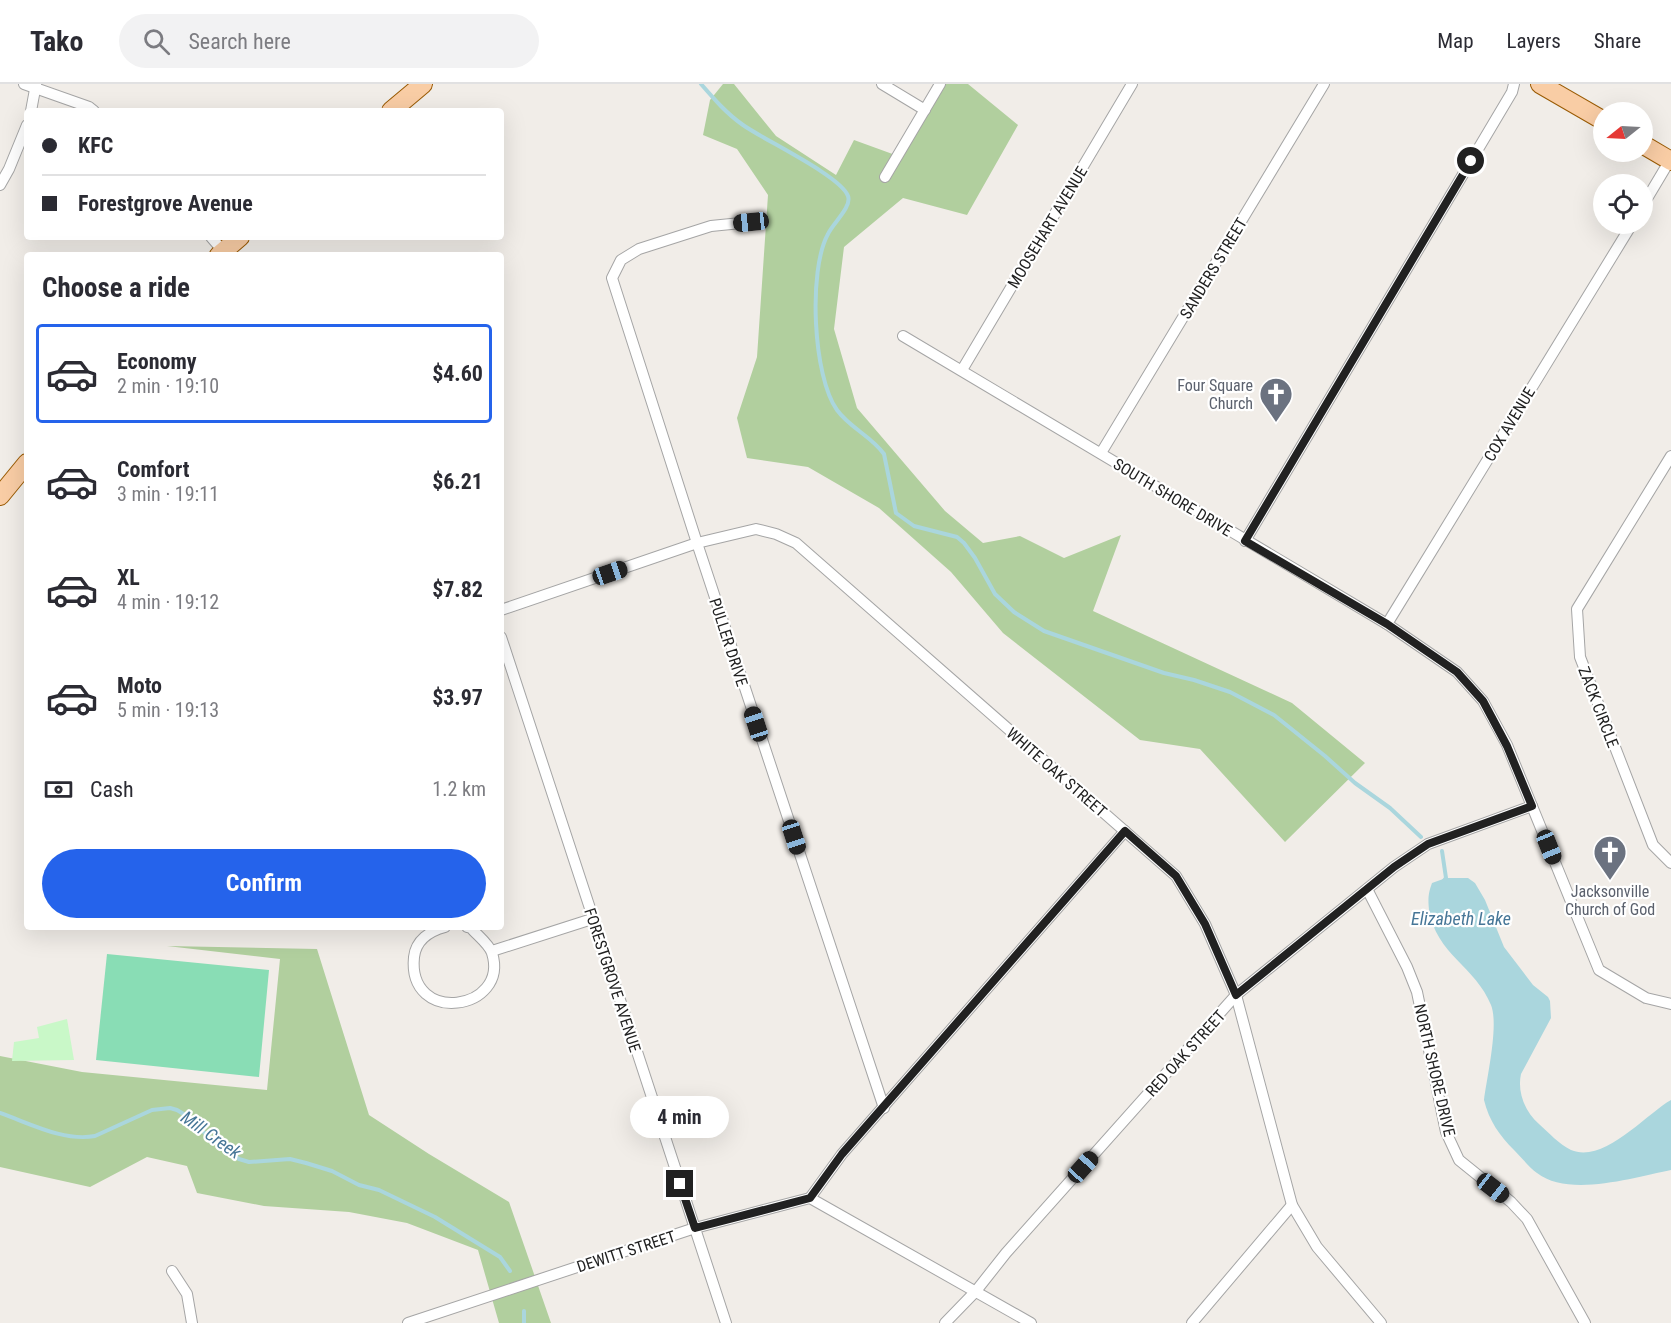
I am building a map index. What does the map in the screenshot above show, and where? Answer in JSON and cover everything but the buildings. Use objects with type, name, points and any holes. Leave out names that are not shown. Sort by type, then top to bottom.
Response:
[{"type":"main road","points":[[395,108],[423,84]]},
{"type":"main road","points":[[1540,84],[1593,115]]},
{"type":"main road","points":[[1653,150],[1670,160]]},
{"type":"main road","points":[[218,248],[234,240]]},
{"type":"main road","points":[[0,496],[24,467]]},
{"type":"street","points":[[24,84],[36,85],[90,108]]},
{"type":"street","points":[[882,84],[925,110]]},
{"type":"street","points":[[885,177],[940,84]]},
{"type":"street","name":"MOOSEHART AVENUE","points":[[962,370],[1132,84]]},
{"type":"street","name":"SANDERS STREET","points":[[1101,453],[1324,84]]},
{"type":"street","points":[[1245,541],[1512,92],[1514,84]]},
{"type":"street","points":[[32,108],[36,85]]},
{"type":"street","points":[[0,185],[24,132]]},
{"type":"street","points":[[1653,189],[1670,160]]},
{"type":"street","name":"PULLER DRIVE","points":[[751,222],[711,226],[639,249],[621,260],[612,278],[884,1108]]},
{"type":"street","name":"COX AVENUE","points":[[1387,624],[1626,234]]},
{"type":"street","name":"SOUTH SHORE DRIVE","points":[[903,336],[1387,624],[1457,672],[1483,701],[1507,746],[1599,970],[1646,998],[1671,1004]]},
{"type":"street","name":"ZACK CIRCLE","points":[[1671,456],[1577,609],[1580,657],[1653,845],[1671,863]]},
{"type":"street","name":"WHITE OAK STREET","points":[[504,609],[697,543],[756,529],[776,534],[796,543],[1176,876],[1205,924],[1236,995],[1292,1205],[1317,1247],[1381,1323]]},
{"type":"street","name":"FORESTGROVE AVENUE","points":[[504,646],[726,1323]]},
{"type":"street","name":"RED OAK STREET","points":[[945,1323],[976,1291],[1006,1253],[1236,995],[1394,867],[1428,844],[1532,806]]},
{"type":"street","points":[[1031,1323],[810,1198],[842,1154],[1125,831]]},
{"type":"street","name":"NORTH SHORE DRIVE","points":[[1367,889],[1407,967],[1417,992],[1446,1132],[1459,1160],[1511,1202],[1527,1219],[1585,1323]]},
{"type":"street","points":[[492,951],[592,919]]},
{"type":"street","points":[[434,930],[418,944],[414,956],[414,974],[421,989],[436,1001],[452,1005],[475,999],[489,983],[494,969],[492,951],[473,930]]},
{"type":"street","name":"DEWITT STREET","points":[[408,1323],[420,1321],[695,1228],[810,1198]]},
{"type":"street","points":[[1192,1323],[1292,1205]]},
{"type":"street","points":[[172,1270],[187,1294],[192,1323]]},
{"type":"green space","points":[[723,84],[734,84],[776,136],[836,175],[854,140],[898,156],[940,84],[968,84],[1018,125],[967,215],[903,198],[844,247],[834,329],[857,408],[945,511],[983,543],[1020,536],[1064,558],[1121,535],[1093,611],[1292,703],[1365,763],[1285,842],[1200,749],[1140,740],[1003,633],[951,572],[879,508],[808,467],[747,458],[737,418],[757,357],[768,195],[737,149],[703,135],[710,100]]},
{"type":"green space","points":[[167,946],[317,949],[369,1115],[509,1202],[551,1323],[499,1323],[478,1250],[407,1223],[349,1212],[264,1206],[197,1193],[187,1166],[147,1157],[90,1187],[0,1167],[0,1056],[82,1072],[267,1090],[280,959]]},
{"type":"green space","points":[[107,954],[269,970],[259,1077],[96,1060]]},
{"type":"green space","points":[[67,1019],[74,1060],[12,1061],[14,1042],[39,1038],[37,1027]]},
{"type":"water","name":"Elizabeth Lake","points":[[1446,878],[1468,878],[1475,883],[1485,900],[1504,947],[1533,985],[1550,1001],[1551,1018],[1521,1074],[1521,1095],[1530,1114],[1562,1145],[1571,1150],[1584,1152],[1611,1144],[1671,1100],[1671,1170],[1602,1184],[1566,1184],[1550,1180],[1537,1173],[1500,1134],[1489,1115],[1484,1100],[1494,1025],[1491,1005],[1476,980],[1440,938],[1429,910],[1432,883]]},
{"type":"waterway","points":[[701,84],[737,121],[832,179],[848,196],[845,210],[830,230],[822,251],[816,297],[818,349],[829,394],[837,410],[884,454],[896,513],[914,526],[957,537],[975,558],[995,594],[1014,612],[1044,631],[1164,673],[1230,692],[1274,715],[1355,783],[1390,808],[1421,837]]},
{"type":"waterway","points":[[1442,851],[1446,878],[1443,882]]},
{"type":"waterway","name":"Mill Creek","points":[[0,1113],[59,1134],[83,1137],[95,1136],[152,1110],[170,1108],[177,1110],[192,1119],[209,1138],[239,1159],[249,1162],[290,1159],[332,1171],[359,1185],[379,1190],[435,1217],[500,1257],[510,1271]]},
{"type":"waterway","name":"Mill Creek","points":[[524,1311],[524,1323]]},
{"type":"place","name":"Four Square Church","points":[[1276,423]]},
{"type":"place","name":"Jacksonville Church of God","points":[[1610,881]]},
{"type":"route","points":[[680,1184],[695,1228],[810,1198],[842,1154],[1125,831],[1176,876],[1205,924],[1236,995],[1394,867],[1428,844],[1532,806],[1507,746],[1483,701],[1457,672],[1387,624],[1245,541],[1471,161]]}]
